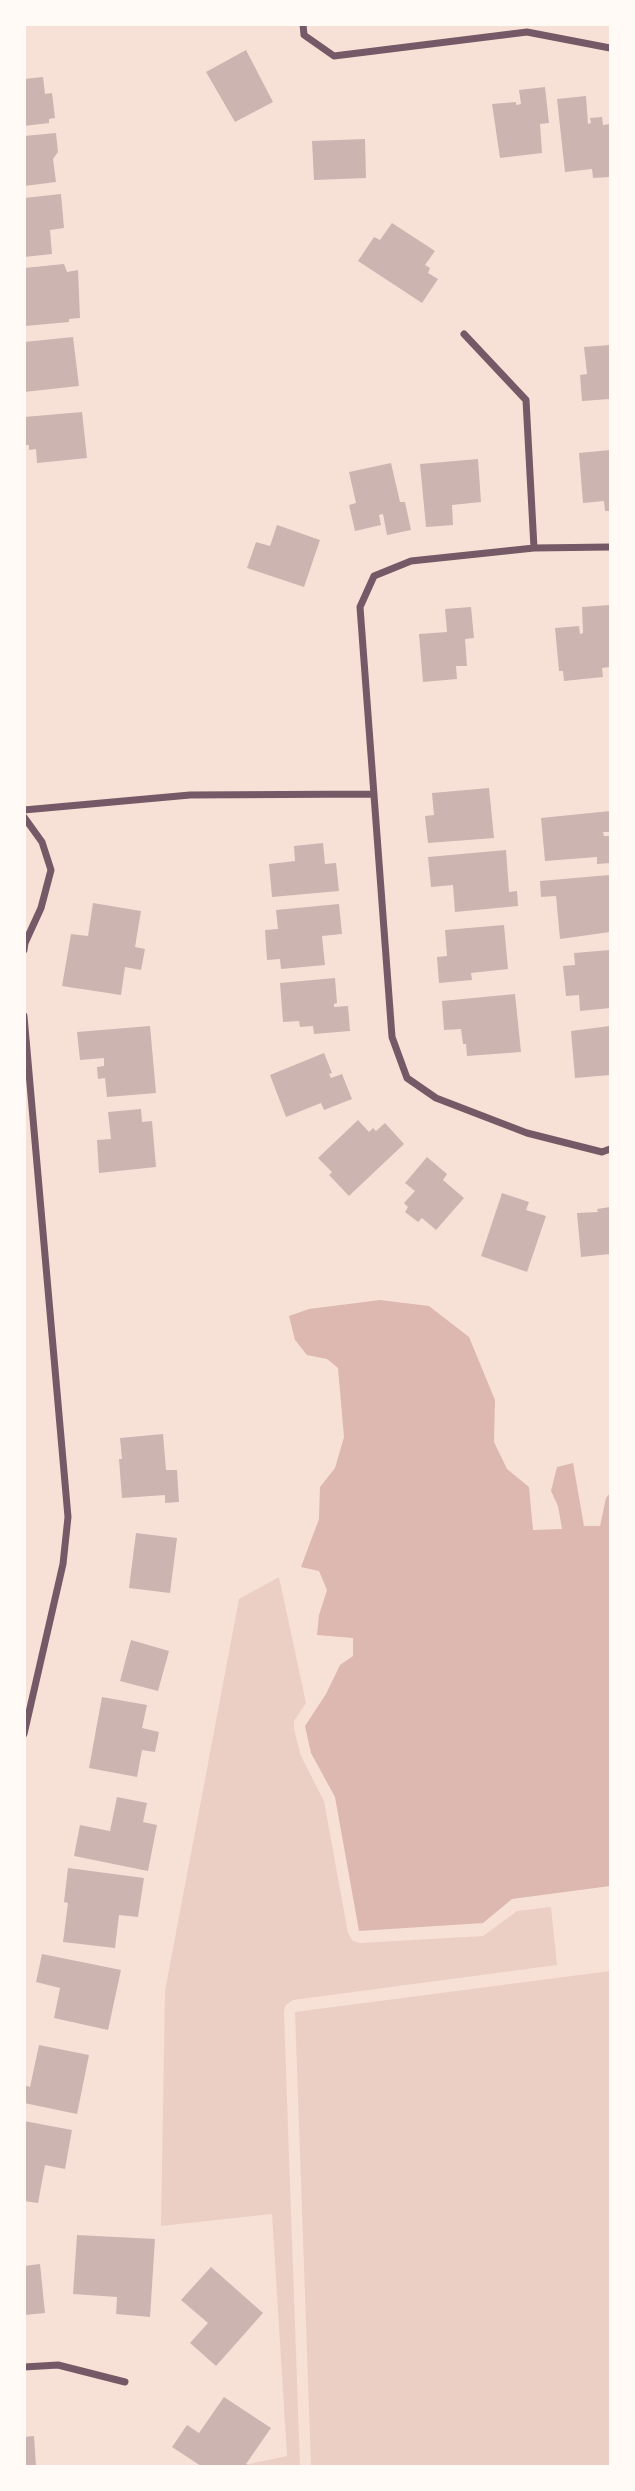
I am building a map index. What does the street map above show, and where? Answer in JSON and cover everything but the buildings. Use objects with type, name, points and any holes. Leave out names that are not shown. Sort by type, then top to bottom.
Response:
[{"type":"street","points":[[303,24],[304,35],[334,56],[527,32],[611,48]]},
{"type":"street","points":[[464,334],[526,400],[534,548]]},
{"type":"street","points":[[611,547],[534,548],[411,561],[374,576],[360,607],[392,1037],[407,1078],[436,1098],[527,1133],[602,1152],[611,1149]]},
{"type":"street","points":[[24,810],[190,795],[374,794]]},
{"type":"street","points":[[24,817],[43,842],[51,870],[41,908],[24,950]]},
{"type":"street","points":[[24,1016],[68,1517],[63,1564],[24,1734]]},
{"type":"street","points":[[24,2367],[58,2365],[125,2382]]},
{"type":"shaded area","points":[[380,1300],[429,1306],[469,1337],[495,1400],[494,1442],[507,1469],[529,1487],[533,1530],[562,1529],[558,1506],[551,1491],[557,1467],[573,1463],[584,1526],[600,1526],[606,1498],[610,1493],[610,1886],[512,1899],[483,1923],[359,1931],[335,1797],[311,1753],[305,1726],[326,1694],[340,1665],[353,1656],[353,1638],[317,1635],[319,1615],[327,1590],[319,1571],[301,1567],[319,1519],[320,1487],[335,1468],[344,1437],[338,1368],[327,1359],[307,1355],[295,1340],[289,1316],[309,1309]]},
{"type":"shaded area","points":[[279,1577],[306,1703],[294,1721],[294,1729],[301,1756],[324,1801],[348,1933],[353,1941],[360,1943],[483,1936],[517,1911],[551,1907],[557,1965],[293,2000],[285,2006],[300,2466],[240,2466],[287,2456],[272,2214],[161,2226],[165,1991],[239,1599]]},
{"type":"shaded area","points":[[610,1971],[610,2466],[311,2466],[295,2012]]}]
